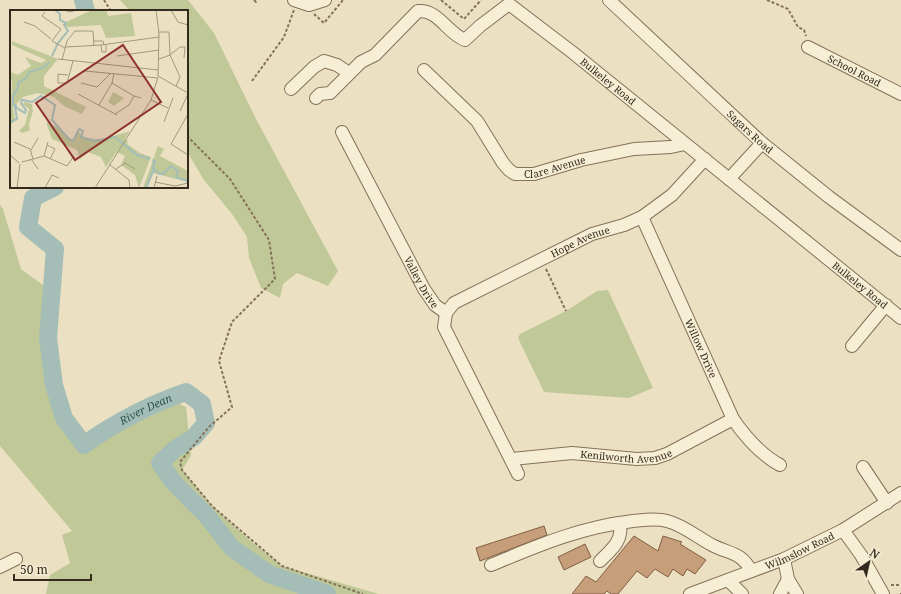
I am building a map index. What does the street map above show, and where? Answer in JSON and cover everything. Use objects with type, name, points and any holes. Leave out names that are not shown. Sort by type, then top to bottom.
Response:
[{"type":"street","points":[[300,3],[325,0]]},
{"type":"street","name":"Sagars Road","points":[[609,0],[762,143],[829,197],[901,250]]},
{"type":"street","name":"Bulkeley Road","points":[[316,98],[320,94],[330,93],[361,62],[375,55],[418,11],[425,10],[432,14],[459,38],[465,40],[480,26],[509,4],[572,52],[901,318]]},
{"type":"street","name":"School Road","points":[[808,47],[901,94]]},
{"type":"street","points":[[291,89],[314,67],[324,61],[337,65],[349,73]]},
{"type":"street","name":"Clare Avenue","points":[[424,70],[477,121],[503,163],[515,174],[534,174],[581,160],[634,149],[671,147],[685,144]]},
{"type":"street","name":"Valley Drive","points":[[342,132],[429,298],[446,313],[444,327],[512,459],[518,474]]},
{"type":"street","points":[[729,179],[762,143]]},
{"type":"street","name":"Hope Avenue","points":[[446,313],[454,303],[592,234],[624,225],[642,217],[672,195],[705,159]]},
{"type":"street","name":"Willow Drive","points":[[642,217],[733,419],[755,446],[769,459],[780,465]]},
{"type":"street","points":[[852,346],[886,305]]},
{"type":"street","name":"Kenilworth Avenue","points":[[512,459],[572,453],[636,459],[655,458],[667,454],[733,419]]},
{"type":"street","points":[[864,467],[887,503]]},
{"type":"street","name":"Wilmslow Road","points":[[690,594],[784,559],[843,530],[901,493]]},
{"type":"street","points":[[491,565],[557,538],[620,523],[652,519],[679,525],[714,546],[741,557],[752,571]]},
{"type":"street","points":[[600,561],[618,542],[621,531],[620,523]]},
{"type":"street","points":[[843,530],[861,556],[883,594]]},
{"type":"street","points":[[0,567],[16,559]]},
{"type":"street","points":[[784,559],[788,578],[797,594]]},
{"type":"street","points":[[780,594],[788,578]]},
{"type":"street","points":[[728,580],[742,594]]},
{"type":"path","points":[[104,0],[110,10]]},
{"type":"path","points":[[254,0],[256,2],[257,0]]},
{"type":"path","points":[[252,81],[284,37],[292,15],[300,3],[324,23],[343,0]]},
{"type":"path","points":[[441,0],[464,20],[480,0]]},
{"type":"path","points":[[767,0],[788,9],[791,12],[798,27],[804,30],[808,47]]},
{"type":"path","points":[[188,137],[230,179],[268,240],[275,280],[232,322],[219,361],[232,408],[209,427],[180,462],[182,470],[212,506],[282,566],[363,594]]},
{"type":"path","points":[[541,259],[566,311]]},
{"type":"green space","points":[[120,0],[188,0],[214,33],[256,119],[338,271],[328,286],[297,273],[283,284],[280,298],[261,288],[249,258],[247,237],[232,214],[204,180],[189,155],[188,10],[129,10]]},
{"type":"green space","points":[[0,205],[3,209],[21,269],[43,285],[41,344],[55,420],[86,452],[168,398],[186,407],[191,456],[182,470],[212,506],[252,542],[282,566],[379,594],[46,594],[50,575],[70,563],[62,535],[72,531],[0,446]]},
{"type":"green space","points":[[608,290],[653,388],[629,398],[544,392],[518,338],[520,334],[566,311],[597,291]]},
{"type":"building","points":[[544,526],[547,535],[480,561],[476,548]]},
{"type":"building","points":[[634,536],[658,551],[663,536],[682,542],[680,544],[706,560],[695,574],[687,569],[683,576],[673,569],[668,577],[655,569],[647,578],[637,571],[618,594],[611,594],[607,591],[604,594],[572,594],[586,576],[596,582]]},
{"type":"building","points":[[585,544],[591,557],[564,570],[558,557]]},
{"type":"waterway","name":"River Dean","points":[[83,0],[86,10]]},
{"type":"waterway","name":"River Dean","points":[[53,188],[33,198],[28,227],[55,249],[48,338],[54,385],[64,418],[84,445],[107,429],[133,415],[186,392],[202,404],[206,423],[194,437],[175,449],[160,463],[174,483],[207,516],[232,548],[269,574],[327,594]]}]
